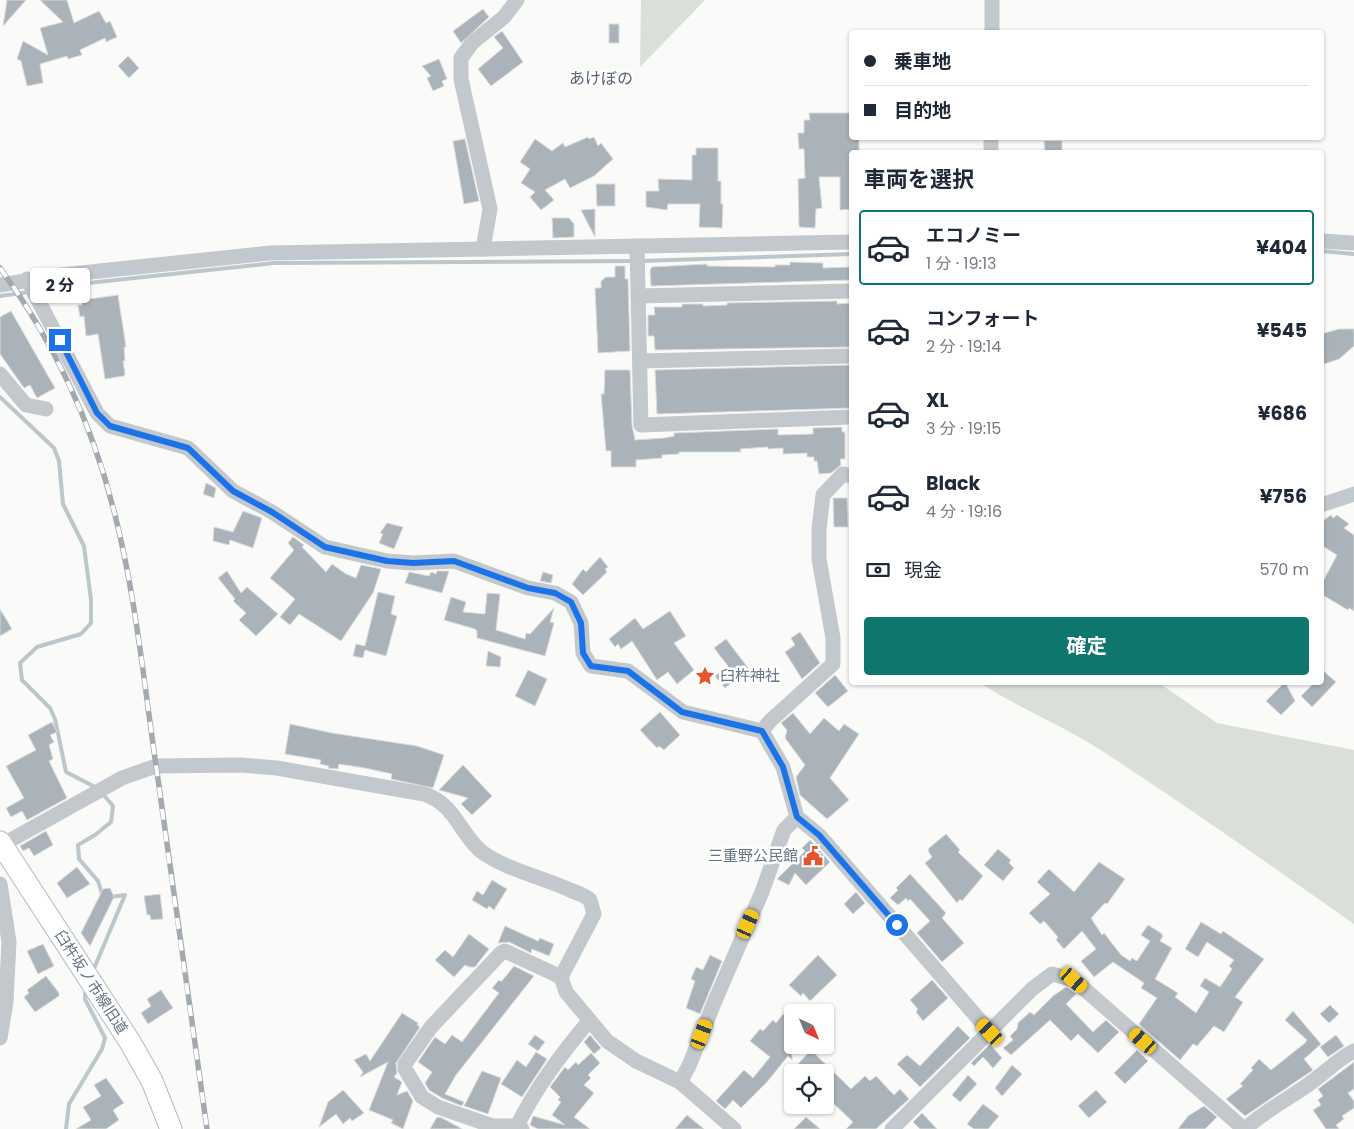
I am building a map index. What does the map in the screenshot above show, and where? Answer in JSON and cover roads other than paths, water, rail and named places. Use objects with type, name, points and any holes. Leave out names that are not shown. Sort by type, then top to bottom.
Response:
[{"type":"street","points":[[483,249],[490,210],[461,79],[461,58],[472,44],[504,17],[517,0]]},
{"type":"street","points":[[992,0],[992,30]]},
{"type":"street","points":[[1324,241],[1354,243]]},
{"type":"street","points":[[0,285],[31,287],[270,253],[483,249],[638,254],[849,242]]},
{"type":"street","points":[[638,254],[641,425],[849,418]]},
{"type":"street","points":[[31,287],[97,413],[110,426],[188,448],[233,491],[272,512],[325,547],[387,561],[413,563],[454,561],[528,588],[555,593],[571,602],[581,623],[583,653],[591,666],[628,671],[682,712],[762,731],[783,767],[797,817],[819,835],[990,1032]]},
{"type":"street","points":[[638,296],[849,291]]},
{"type":"street","points":[[640,361],[849,356]]},
{"type":"street","points":[[0,374],[26,405],[46,409]]},
{"type":"street","points":[[762,731],[770,721],[833,664],[833,638],[819,559],[820,528],[823,495],[843,474],[849,476]]},
{"type":"street","points":[[1324,504],[1354,494]]},
{"type":"street","points":[[0,844],[122,778],[156,766],[277,768],[433,797],[452,813],[482,852],[498,861],[564,886],[590,900],[594,914],[561,977],[566,992],[615,1047],[636,1061],[680,1082],[734,1129]]},
{"type":"street","points":[[680,1082],[690,1066],[714,1003],[765,884],[784,830],[797,817]]},
{"type":"street","name":"臼杵坂ノ市線旧道","points":[[0,844],[143,1063],[171,1129]]},
{"type":"street","points":[[0,884],[9,942],[6,1002],[0,1038]]},
{"type":"street","points":[[561,977],[505,951],[501,952],[431,1027],[404,1064],[405,1069],[428,1103],[460,1116],[493,1126],[520,1127],[532,1095],[565,1049],[589,1020]]},
{"type":"street","points":[[892,1129],[1032,989],[1052,974],[1074,980],[1245,1129],[1354,1051]]},
{"type":"waterway","points":[[1324,251],[1354,254]]},
{"type":"waterway","points":[[641,261],[849,254]]},
{"type":"waterway","points":[[38,291],[88,283],[274,263],[634,261]]},
{"type":"waterway","points":[[0,296],[29,292]]},
{"type":"waterway","points":[[0,397],[54,448],[59,461],[63,504],[84,546],[91,600],[91,623],[81,634],[37,647],[20,663],[22,680],[50,708],[55,719],[66,772],[97,788]]},
{"type":"waterway","points":[[102,793],[113,806],[111,822],[95,835],[78,845],[79,859],[98,881],[103,897]]},
{"type":"waterway","points":[[93,971],[125,895],[110,897]]},
{"type":"waterway","points":[[66,1129],[69,1104],[102,1049],[105,1038],[85,999],[85,994],[88,990]]},
{"type":"railway","points":[[0,268],[37,324],[69,384],[94,446],[122,543],[139,641],[207,1129]]},
{"type":"place","name":"臼杵神社","points":[[705,676]]},
{"type":"place","name":"三重野公民館","points":[[813,856]]},
{"type":"district","name":"あけぼの","points":[[601,78]]}]
